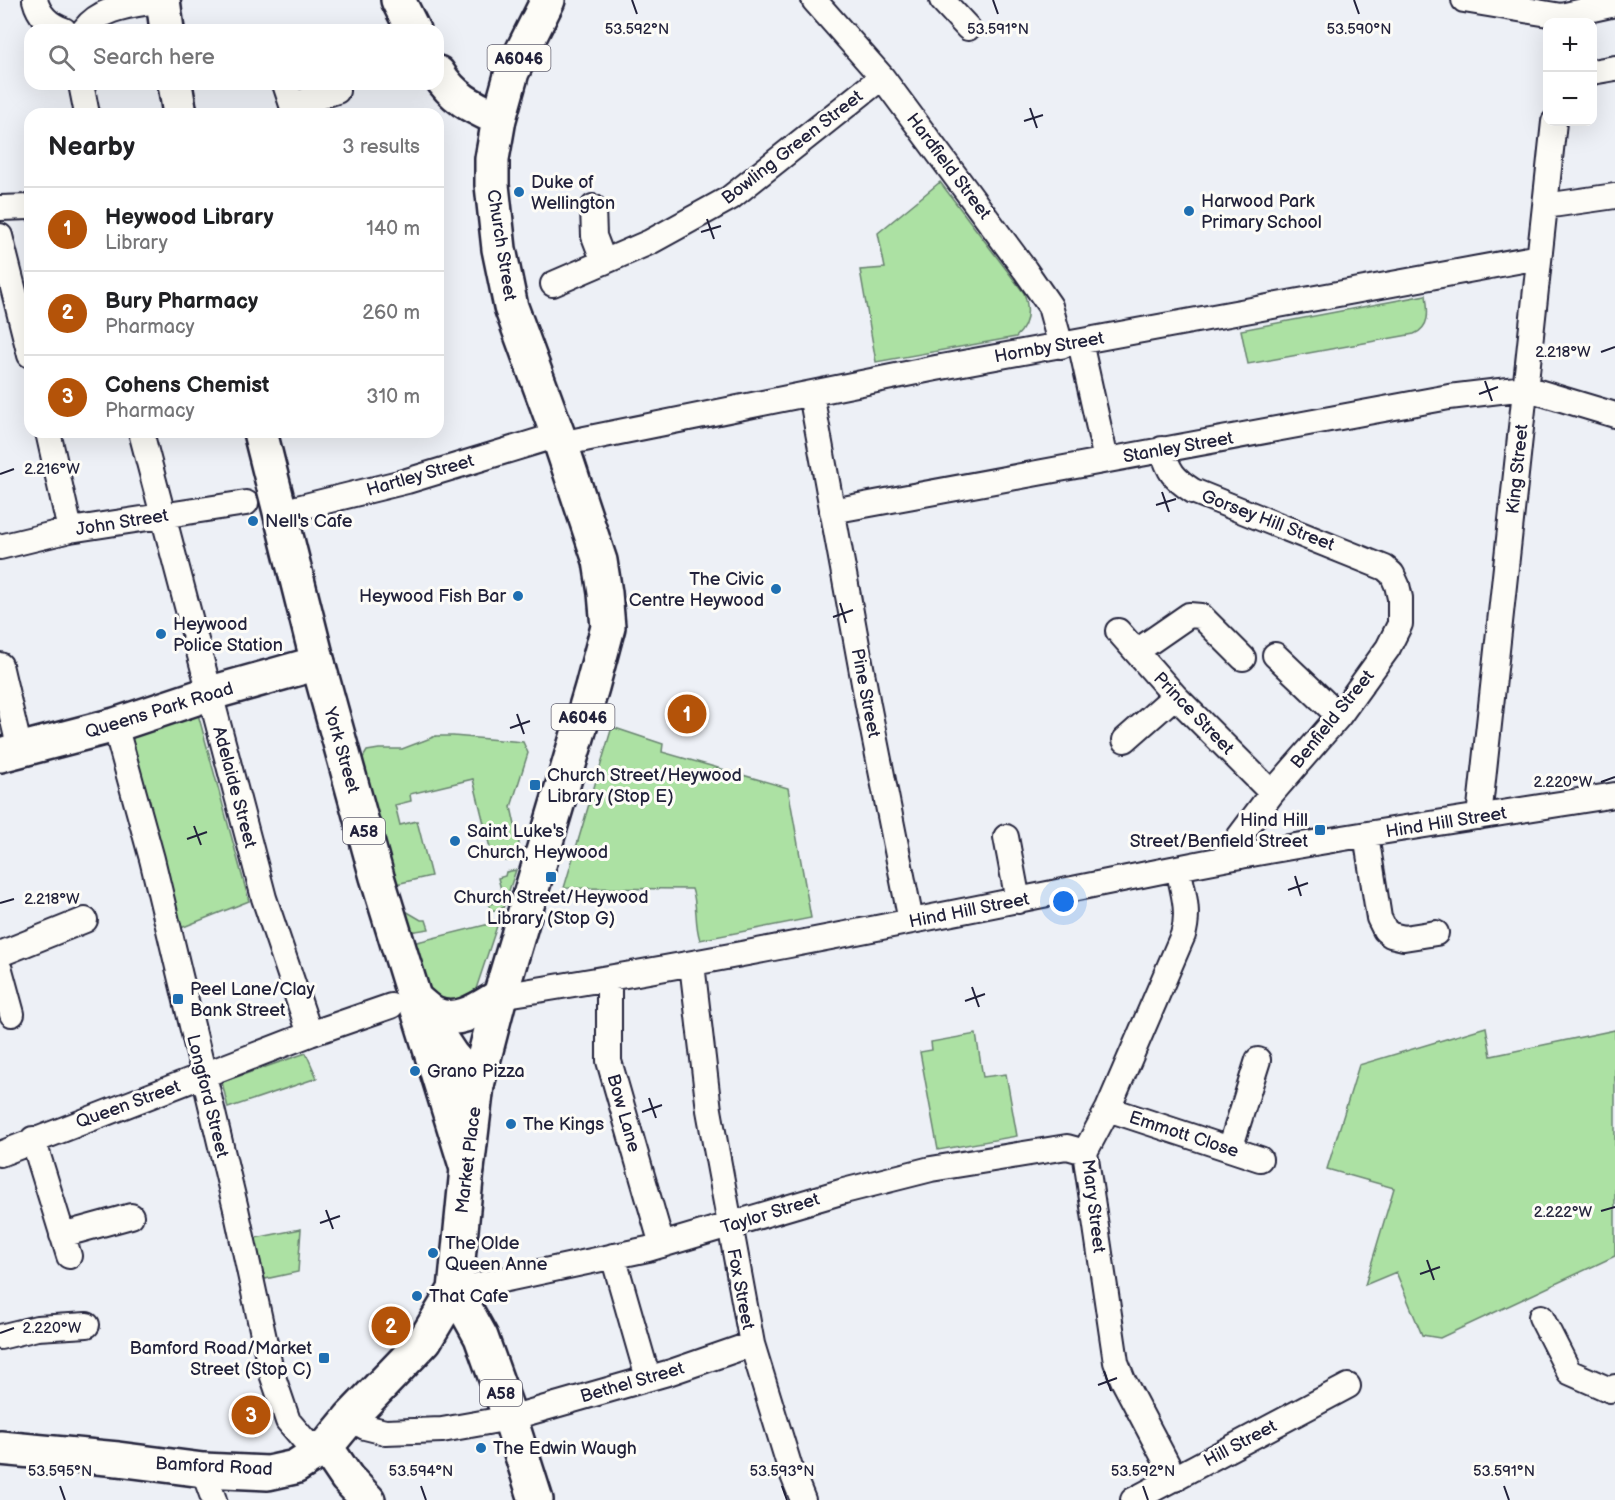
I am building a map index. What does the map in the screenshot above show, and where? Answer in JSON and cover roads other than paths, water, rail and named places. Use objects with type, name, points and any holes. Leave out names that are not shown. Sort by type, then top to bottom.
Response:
[{"type":"main road","points":[[163,0],[166,24]]},
{"type":"main road","points":[[398,0],[410,24]]},
{"type":"main road","name":"A6046","points":[[499,119],[512,72],[548,0]]},
{"type":"main road","points":[[444,81],[453,93],[468,105],[499,119]]},
{"type":"main road","points":[[176,90],[179,108]]},
{"type":"main road","name":"Church Street","points":[[499,119],[492,168],[499,249],[511,307],[559,440]]},
{"type":"main road","name":"York Street","points":[[262,438],[318,663],[380,888],[403,1002],[466,1169]]},
{"type":"main road","name":"A6046","points":[[500,996],[608,627],[600,561],[559,440]]},
{"type":"main road","name":"Queens Park Road","points":[[10,753],[115,725],[211,693],[318,663]]},
{"type":"main road","points":[[403,1002],[433,1014],[453,1018],[466,1015],[500,996]]},
{"type":"main road","name":"Market Place","points":[[455,1290],[466,1169],[477,1085],[500,996]]},
{"type":"main road","points":[[403,1002],[477,1085]]},
{"type":"main road","name":"Bamford Road","points":[[0,1448],[203,1470],[268,1473],[295,1467],[326,1447],[350,1418],[425,1340],[455,1290]]},
{"type":"main road","name":"A58","points":[[455,1290],[481,1337],[536,1500]]},
{"type":"main road","points":[[326,1447],[347,1478],[369,1500]]},
{"type":"street","points":[[35,0],[43,18],[51,24]]},
{"type":"street","points":[[91,24],[101,15],[117,9],[163,0]]},
{"type":"street","name":"Hardfield Street","points":[[814,0],[882,77],[983,211],[1050,306],[1071,344],[1106,460]]},
{"type":"street","points":[[942,0],[968,28]]},
{"type":"street","points":[[1464,0],[1562,13],[1615,4]]},
{"type":"street","points":[[1597,71],[1615,68]]},
{"type":"street","name":"Bowling Green Street","points":[[554,284],[650,242],[730,198],[882,77]]},
{"type":"street","points":[[82,90],[86,108]]},
{"type":"street","points":[[291,101],[337,91]]},
{"type":"street","name":"King Street","points":[[1479,817],[1554,126]]},
{"type":"street","points":[[1545,206],[1615,196]]},
{"type":"street","points":[[0,208],[24,207]]},
{"type":"street","points":[[593,207],[594,236],[604,262]]},
{"type":"street","points":[[0,236],[24,331]]},
{"type":"street","name":"Hornby Street","points":[[559,440],[1539,257]]},
{"type":"street","points":[[1525,388],[1615,415]]},
{"type":"street","name":"Stanley Street","points":[[832,511],[1449,397],[1525,388]]},
{"type":"street","name":"Pine Street","points":[[811,394],[868,705],[911,921]]},
{"type":"street","points":[[49,438],[70,530]]},
{"type":"street","name":"Adelaide Street","points":[[143,438],[264,897],[310,1034]]},
{"type":"street","name":"Hartley Street","points":[[281,512],[559,440]]},
{"type":"street","name":"Gorsey Hill Street","points":[[1162,449],[1169,472],[1193,491],[1371,560],[1392,574]]},
{"type":"street","name":"John Street","points":[[0,547],[70,530],[246,503]]},
{"type":"street","name":"Benfield Street","points":[[1240,856],[1239,837],[1272,793],[1339,716],[1388,648],[1400,624],[1400,598],[1392,574]]},
{"type":"street","points":[[1137,651],[1189,615],[1202,616],[1243,658]]},
{"type":"street","name":"Prince Street","points":[[1118,631],[1175,696],[1272,793]]},
{"type":"street","points":[[1275,656],[1339,716]]},
{"type":"street","points":[[0,665],[10,753]]},
{"type":"street","points":[[1125,740],[1175,696]]},
{"type":"street","name":"Longford Street","points":[[115,725],[152,859],[236,1209],[271,1371],[288,1421],[306,1442],[326,1447]]},
{"type":"street","name":"Hind Hill Street","points":[[500,996],[692,964],[1240,856],[1615,795]]},
{"type":"street","points":[[1366,835],[1378,918],[1385,930],[1391,935],[1404,938],[1436,933]]},
{"type":"street","points":[[1006,837],[1018,901]]},
{"type":"street","name":"Mary Street","points":[[1174,1479],[1116,1362],[1085,1152],[1108,1109],[1183,935],[1187,909],[1178,868]]},
{"type":"street","points":[[0,954],[85,920]]},
{"type":"street","name":"Fox Street","points":[[692,964],[709,1110],[752,1344],[790,1468],[803,1500]]},
{"type":"street","points":[[0,970],[12,1014]]},
{"type":"street","name":"Bow Lane","points":[[609,979],[609,1061],[662,1245]]},
{"type":"street","name":"Queen Street","points":[[0,1154],[33,1139],[310,1034],[403,1002]]},
{"type":"street","points":[[1230,1149],[1239,1087],[1258,1060]]},
{"type":"street","name":"Emmott Close","points":[[1108,1109],[1260,1159]]},
{"type":"street","points":[[33,1139],[66,1245],[131,1216]]},
{"type":"street","name":"Taylor Street","points":[[455,1290],[662,1245],[844,1191],[931,1169],[1067,1147],[1085,1152]]},
{"type":"street","points":[[613,1256],[648,1378]]},
{"type":"street","points":[[1541,1317],[1569,1372],[1610,1390],[1615,1387]]},
{"type":"street","points":[[0,1337],[37,1328],[87,1325]]},
{"type":"street","name":"Bethel Street","points":[[350,1418],[365,1427],[385,1432],[442,1430],[510,1418],[648,1378],[752,1344]]},
{"type":"street","name":"Hill Street","points":[[1133,1500],[1348,1386]]},
{"type":"street","points":[[203,1470],[214,1500]]},
{"type":"place","name":"Duke of Wellington","points":[[519,192]]},
{"type":"place","name":"Harwood Park Primary School","points":[[1189,211]]},
{"type":"place","name":"Nell's Cafe","points":[[253,521]]},
{"type":"place","name":"The Civic Centre Heywood","points":[[776,589]]},
{"type":"place","name":"Heywood Fish Bar","points":[[518,596]]},
{"type":"place","name":"Heywood Police Station","points":[[161,634]]},
{"type":"place","name":"Heywood Library","points":[[687,714]]},
{"type":"place","name":"Church Street/Heywood Library (Stop E)","points":[[535,785]]},
{"type":"place","name":"Hind Hill Street/Benfield Street","points":[[1320,830]]},
{"type":"place","name":"Saint Luke's Church, Heywood","points":[[455,841]]},
{"type":"place","name":"Church Street/Heywood Library (Stop G)","points":[[551,877]]},
{"type":"place","name":"Peel Lane/Clay Bank Street","points":[[178,999]]},
{"type":"place","name":"Grano Pizza","points":[[415,1071]]},
{"type":"place","name":"The Kings","points":[[511,1124]]},
{"type":"place","name":"The Olde Queen Anne","points":[[433,1253]]},
{"type":"place","name":"That Cafe","points":[[417,1296]]},
{"type":"place","name":"Bury Pharmacy","points":[[391,1326]]},
{"type":"place","name":"Bamford Road/Market Street (Stop C)","points":[[324,1358]]},
{"type":"place","name":"Cohens Chemist","points":[[251,1415]]},
{"type":"place","name":"The Edwin Waugh","points":[[481,1448]]}]
